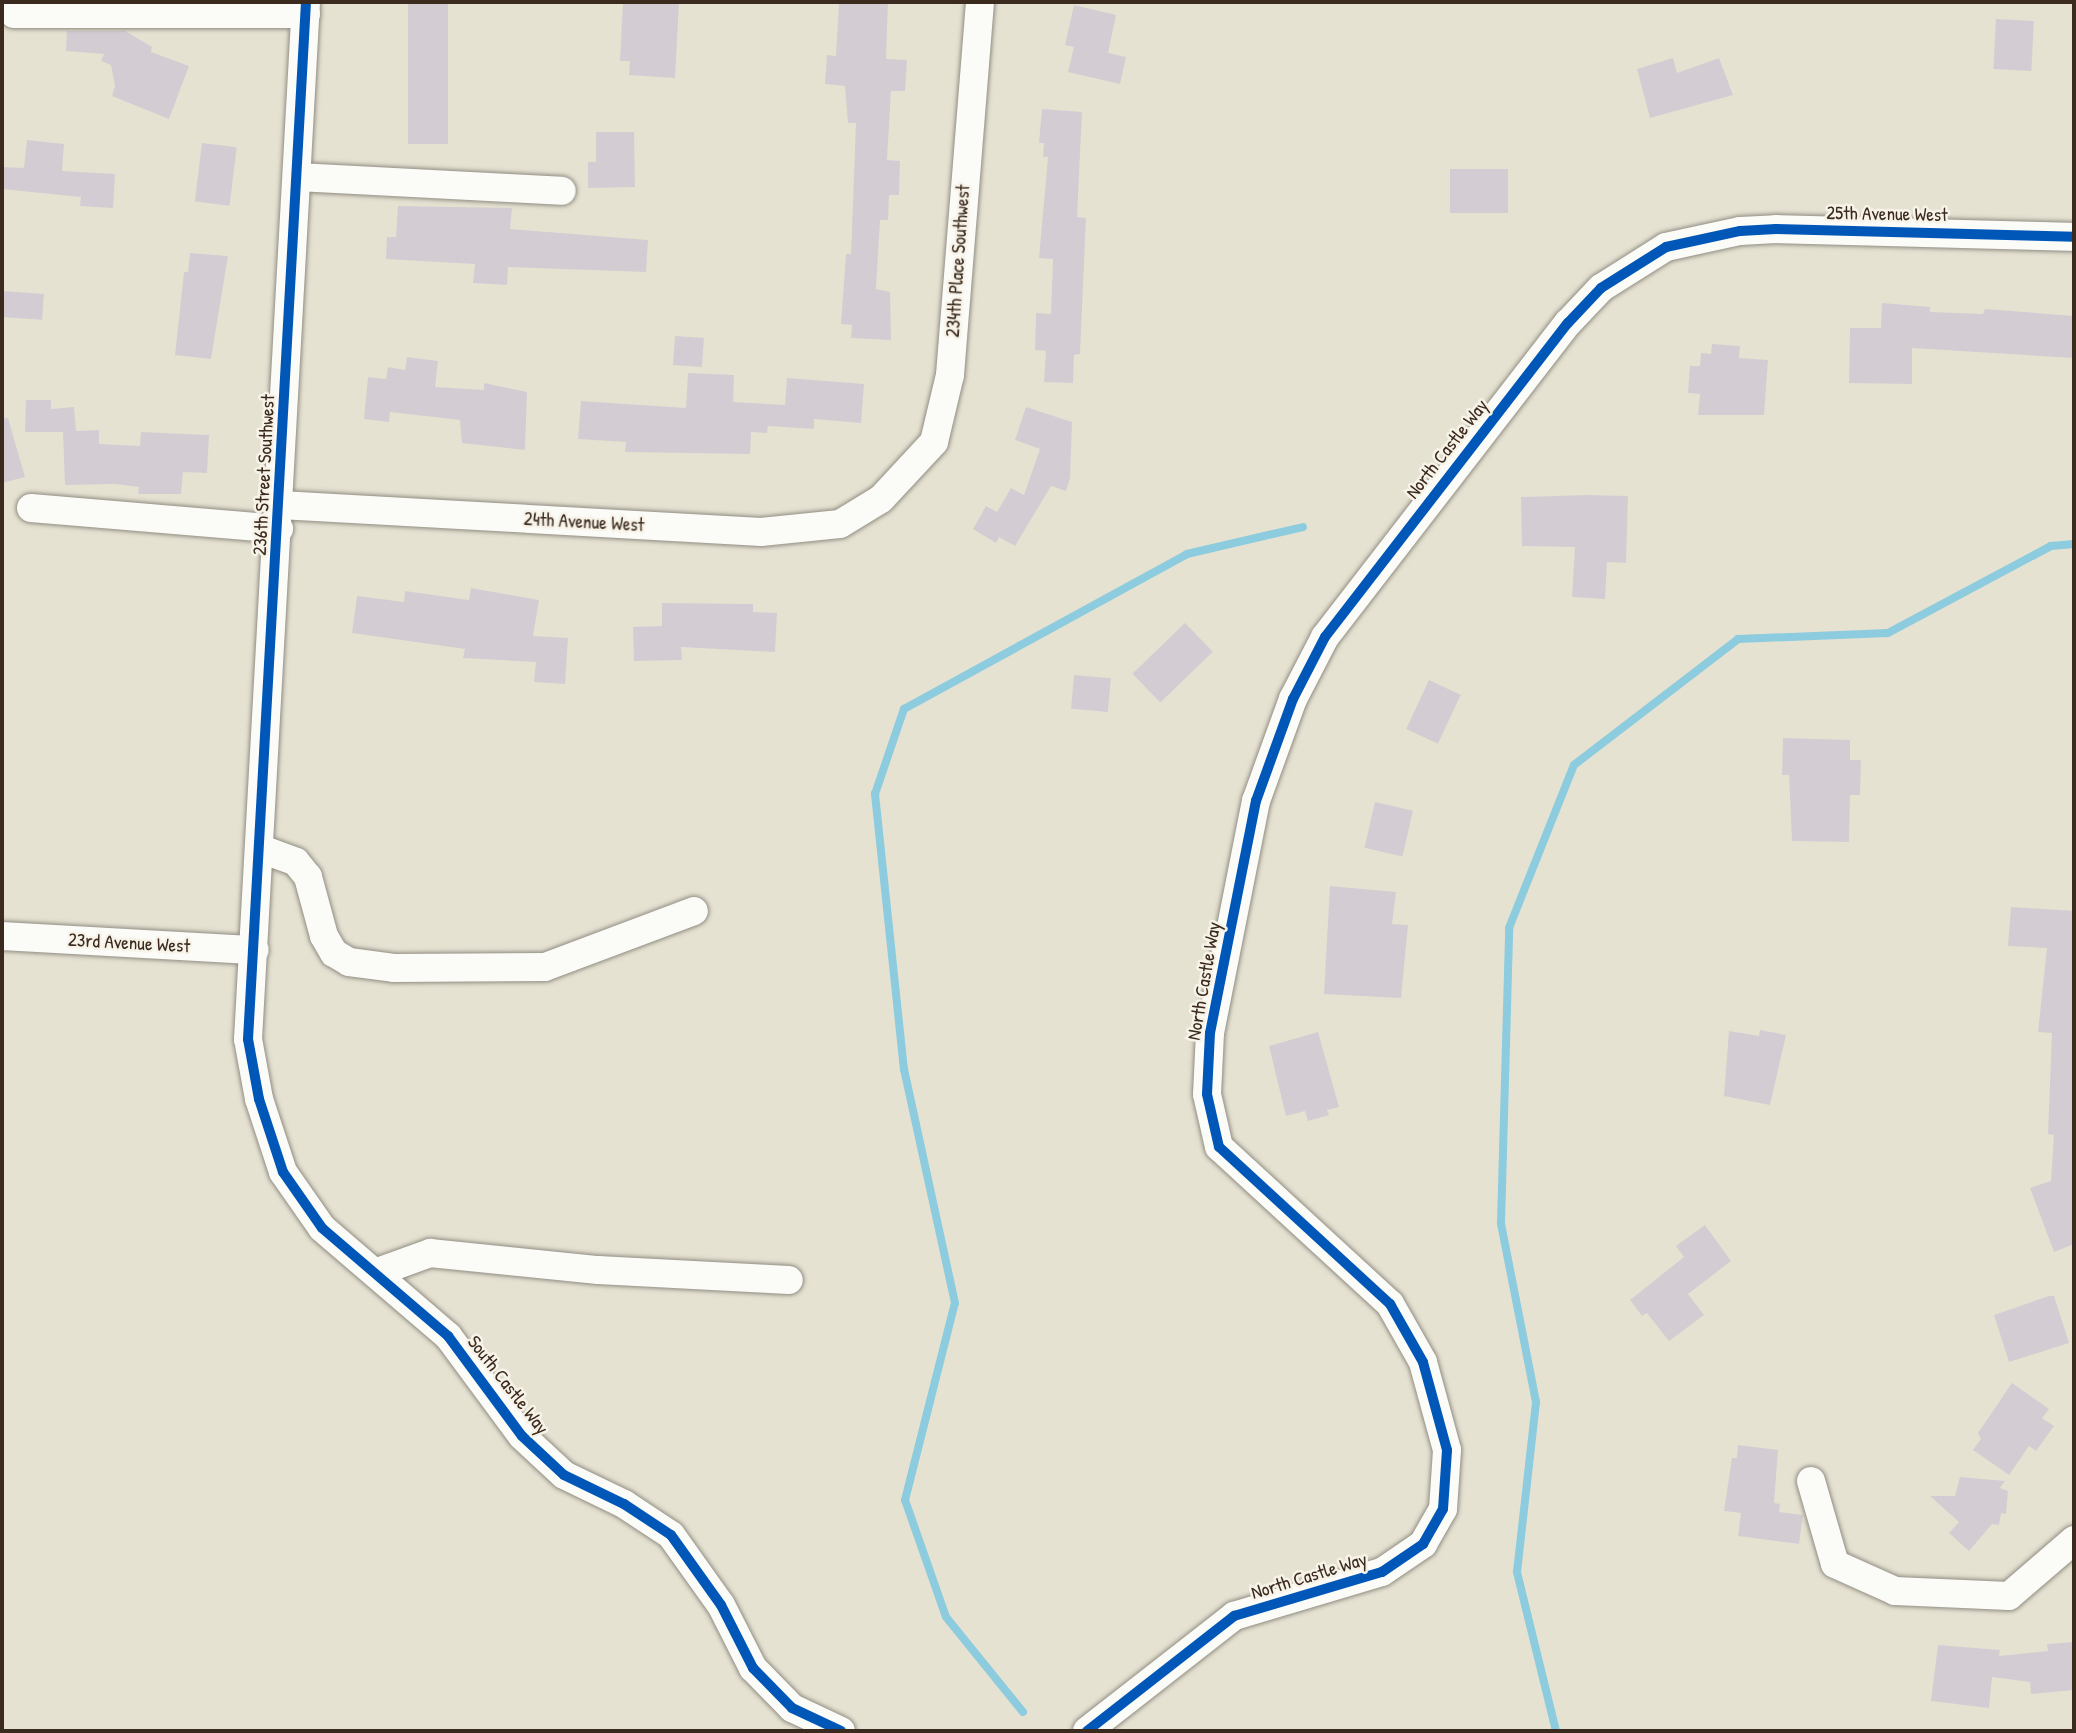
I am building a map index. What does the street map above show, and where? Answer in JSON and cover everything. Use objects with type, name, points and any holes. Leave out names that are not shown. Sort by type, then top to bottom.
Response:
[{"type":"street","name":"234th Place Southwest","points":[[881,499],[934,442],[950,375],[980,2]]},
{"type":"street","points":[[13,14],[306,8]]},
{"type":"street","name":"236th Street Southwest","points":[[255,950],[306,8]]},
{"type":"street","points":[[297,177],[562,191]]},
{"type":"street","name":"25th Avenue West","points":[[1699,238],[1776,229],[2074,237]]},
{"type":"street","name":"North Castle Way","points":[[1087,1731],[1234,1616],[1382,1572],[1423,1544],[1443,1509],[1447,1450],[1423,1362],[1390,1304],[1219,1147],[1207,1094],[1210,1033],[1248,832],[1293,699],[1325,636],[1387,553],[1568,323],[1601,288],[1666,247],[1699,238]]},
{"type":"street","name":"24th Avenue West","points":[[31,508],[761,532],[840,524],[881,499]]},
{"type":"street","points":[[261,849],[296,862],[308,877],[324,936],[334,953],[349,962],[394,968],[545,967],[694,911]]},
{"type":"street","name":"23rd Avenue West","points":[[2,936],[255,950]]},
{"type":"street","name":"South Castle Way","points":[[255,950],[248,1039],[259,1099],[283,1172],[322,1227],[448,1336],[522,1436],[564,1475],[624,1504],[671,1535],[721,1605],[753,1668],[792,1708],[841,1731]]},
{"type":"street","points":[[375,1273],[430,1253],[598,1270],[789,1280]]},
{"type":"street","points":[[1811,1481],[1835,1564],[1895,1591],[2009,1596],[2074,1540]]},
{"type":"building","points":[[408,2],[448,2],[448,144],[408,144]]},
{"type":"building","points":[[623,2],[679,2],[675,78],[629,75],[630,61],[620,61]]},
{"type":"building","points":[[839,2],[888,2],[886,59],[907,60],[905,91],[891,91],[887,160],[900,161],[899,195],[889,195],[888,220],[880,220],[876,289],[890,292],[891,340],[851,338],[852,325],[841,324],[846,254],[851,254],[856,123],[848,123],[845,86],[825,84],[827,55],[836,56]]},
{"type":"building","points":[[1074,5],[1116,15],[1108,53],[1126,57],[1120,84],[1068,72],[1074,47],[1065,45]]},
{"type":"building","points":[[1996,19],[2034,21],[2031,71],[1993,69]]},
{"type":"building","points":[[67,31],[125,31],[152,47],[151,52],[189,66],[169,119],[112,96],[115,86],[111,65],[101,61],[104,54],[66,51]]},
{"type":"building","points":[[1673,58],[1677,73],[1719,58],[1733,95],[1650,118],[1637,69]]},
{"type":"building","points":[[1042,109],[1082,112],[1077,217],[1086,218],[1080,354],[1074,355],[1073,383],[1044,382],[1046,351],[1035,350],[1036,313],[1051,314],[1053,259],[1039,258],[1048,157],[1043,157],[1044,143],[1039,143]]},
{"type":"building","points":[[596,132],[634,132],[635,187],[588,188],[588,162],[596,162]]},
{"type":"building","points":[[27,140],[64,144],[62,171],[115,174],[113,208],[80,206],[81,197],[2,189],[2,167],[24,168]]},
{"type":"building","points":[[202,143],[237,147],[230,206],[195,202]]},
{"type":"building","points":[[1450,169],[1508,169],[1508,213],[1450,213]]},
{"type":"building","points":[[398,206],[512,208],[510,229],[648,240],[646,272],[508,267],[507,285],[473,283],[475,264],[386,259],[387,237],[396,237]]},
{"type":"building","points":[[190,253],[228,256],[211,359],[175,355],[184,272],[188,272]]},
{"type":"building","points":[[2,291],[44,294],[42,320],[2,317]]},
{"type":"building","points":[[1882,303],[1930,307],[1930,312],[1983,314],[1985,309],[2074,316],[2073,358],[1912,348],[1912,384],[1849,383],[1850,328],[1881,328]]},
{"type":"building","points":[[675,336],[704,338],[702,367],[673,365]]},
{"type":"building","points":[[1712,344],[1740,346],[1739,358],[1768,360],[1764,415],[1698,415],[1700,394],[1688,393],[1690,366],[1700,366],[1701,353],[1711,354]]},
{"type":"building","points":[[407,357],[438,361],[435,387],[484,390],[484,383],[527,392],[525,450],[462,443],[460,420],[390,412],[389,422],[364,419],[368,377],[386,379],[388,367],[405,370]]},
{"type":"building","points":[[688,373],[734,375],[733,402],[785,405],[787,378],[864,384],[861,423],[814,419],[814,429],[768,426],[767,433],[751,432],[750,454],[625,452],[626,442],[578,439],[581,401],[686,408]]},
{"type":"building","points":[[26,400],[51,400],[51,409],[74,407],[76,431],[99,430],[99,444],[140,446],[141,432],[209,435],[207,473],[183,472],[181,494],[138,494],[139,487],[115,484],[65,485],[63,432],[25,432]]},
{"type":"building","points":[[1026,407],[1072,422],[1070,478],[1066,491],[1051,486],[1015,546],[999,537],[996,543],[973,529],[986,506],[997,512],[1011,488],[1024,495],[1040,449],[1015,440]]},
{"type":"building","points":[[8,418],[25,477],[2,483],[2,419]]},
{"type":"building","points":[[1628,496],[1626,563],[1607,562],[1605,599],[1572,597],[1575,547],[1522,546],[1521,497]]},
{"type":"building","points":[[471,588],[539,600],[533,636],[568,638],[565,684],[534,682],[536,662],[463,658],[465,649],[352,633],[357,596],[404,602],[405,591],[469,600]]},
{"type":"building","points":[[662,603],[753,604],[753,612],[777,613],[775,652],[681,647],[682,660],[634,661],[633,627],[662,626]]},
{"type":"building","points":[[1185,623],[1213,652],[1160,702],[1132,674]]},
{"type":"building","points":[[1074,675],[1111,678],[1108,712],[1071,709]]},
{"type":"building","points":[[1429,680],[1461,695],[1438,744],[1406,729]]},
{"type":"building","points":[[1783,738],[1850,740],[1850,760],[1861,760],[1860,795],[1850,795],[1849,842],[1792,841],[1789,775],[1782,775]]},
{"type":"building","points":[[1375,802],[1413,811],[1402,857],[1364,848]]},
{"type":"building","points":[[1330,886],[1396,892],[1392,924],[1408,925],[1401,998],[1324,994]]},
{"type":"building","points":[[2011,907],[2074,911],[2074,1244],[2054,1252],[2030,1188],[2051,1181],[2054,1135],[2048,1134],[2052,1033],[2038,1032],[2047,948],[2008,946]]},
{"type":"building","points":[[1760,1030],[1786,1035],[1770,1105],[1724,1096],[1729,1031],[1759,1036]]},
{"type":"building","points":[[1318,1032],[1339,1107],[1327,1110],[1329,1115],[1308,1121],[1305,1111],[1286,1116],[1269,1046]]},
{"type":"building","points":[[1705,1225],[1731,1261],[1688,1294],[1704,1315],[1669,1341],[1647,1313],[1642,1316],[1630,1300],[1684,1257],[1676,1246]]},
{"type":"building","points":[[2054,1296],[2069,1343],[2009,1362],[1994,1315]]},
{"type":"building","points":[[2012,1383],[2049,1409],[2042,1418],[2054,1426],[2036,1451],[2029,1446],[2009,1475],[1973,1450],[1981,1439],[1978,1433]]},
{"type":"building","points":[[1738,1445],[1778,1450],[1774,1503],[1780,1504],[1779,1512],[1803,1515],[1799,1544],[1738,1536],[1741,1513],[1724,1511],[1732,1458],[1737,1458]]},
{"type":"building","points":[[1960,1477],[2005,1481],[2000,1488],[2008,1491],[2006,1514],[2001,1513],[1999,1525],[1992,1524],[1969,1551],[1949,1533],[1959,1522],[1930,1496],[1955,1496]]},
{"type":"building","points":[[2074,1642],[2074,1690],[2031,1694],[2030,1682],[1992,1677],[1989,1708],[1931,1701],[1938,1645],[2000,1650],[1999,1656],[2048,1651],[2047,1644]]},
{"type":"waterway","points":[[1023,1712],[946,1617],[905,1500],[955,1303],[904,1070],[875,794],[904,709],[1187,554],[1303,527]]},
{"type":"waterway","points":[[1556,1731],[1517,1572],[1536,1402],[1501,1223],[1509,928],[1574,765],[1738,639],[1888,633],[2051,546],[2074,544]]},
{"type":"cycle path","points":[[306,2],[248,1039],[259,1099],[283,1172],[322,1228],[448,1336],[522,1436],[564,1475],[624,1504],[671,1535],[721,1605],[753,1668],[792,1708],[841,1731]]},
{"type":"cycle path","points":[[1087,1731],[1234,1616],[1382,1572],[1423,1544],[1443,1509],[1447,1450],[1423,1362],[1390,1304],[1219,1147],[1207,1094],[1210,1033],[1256,801],[1293,699],[1325,637],[1568,323],[1601,288],[1666,247],[1740,231],[1776,229],[2074,237]]}]
